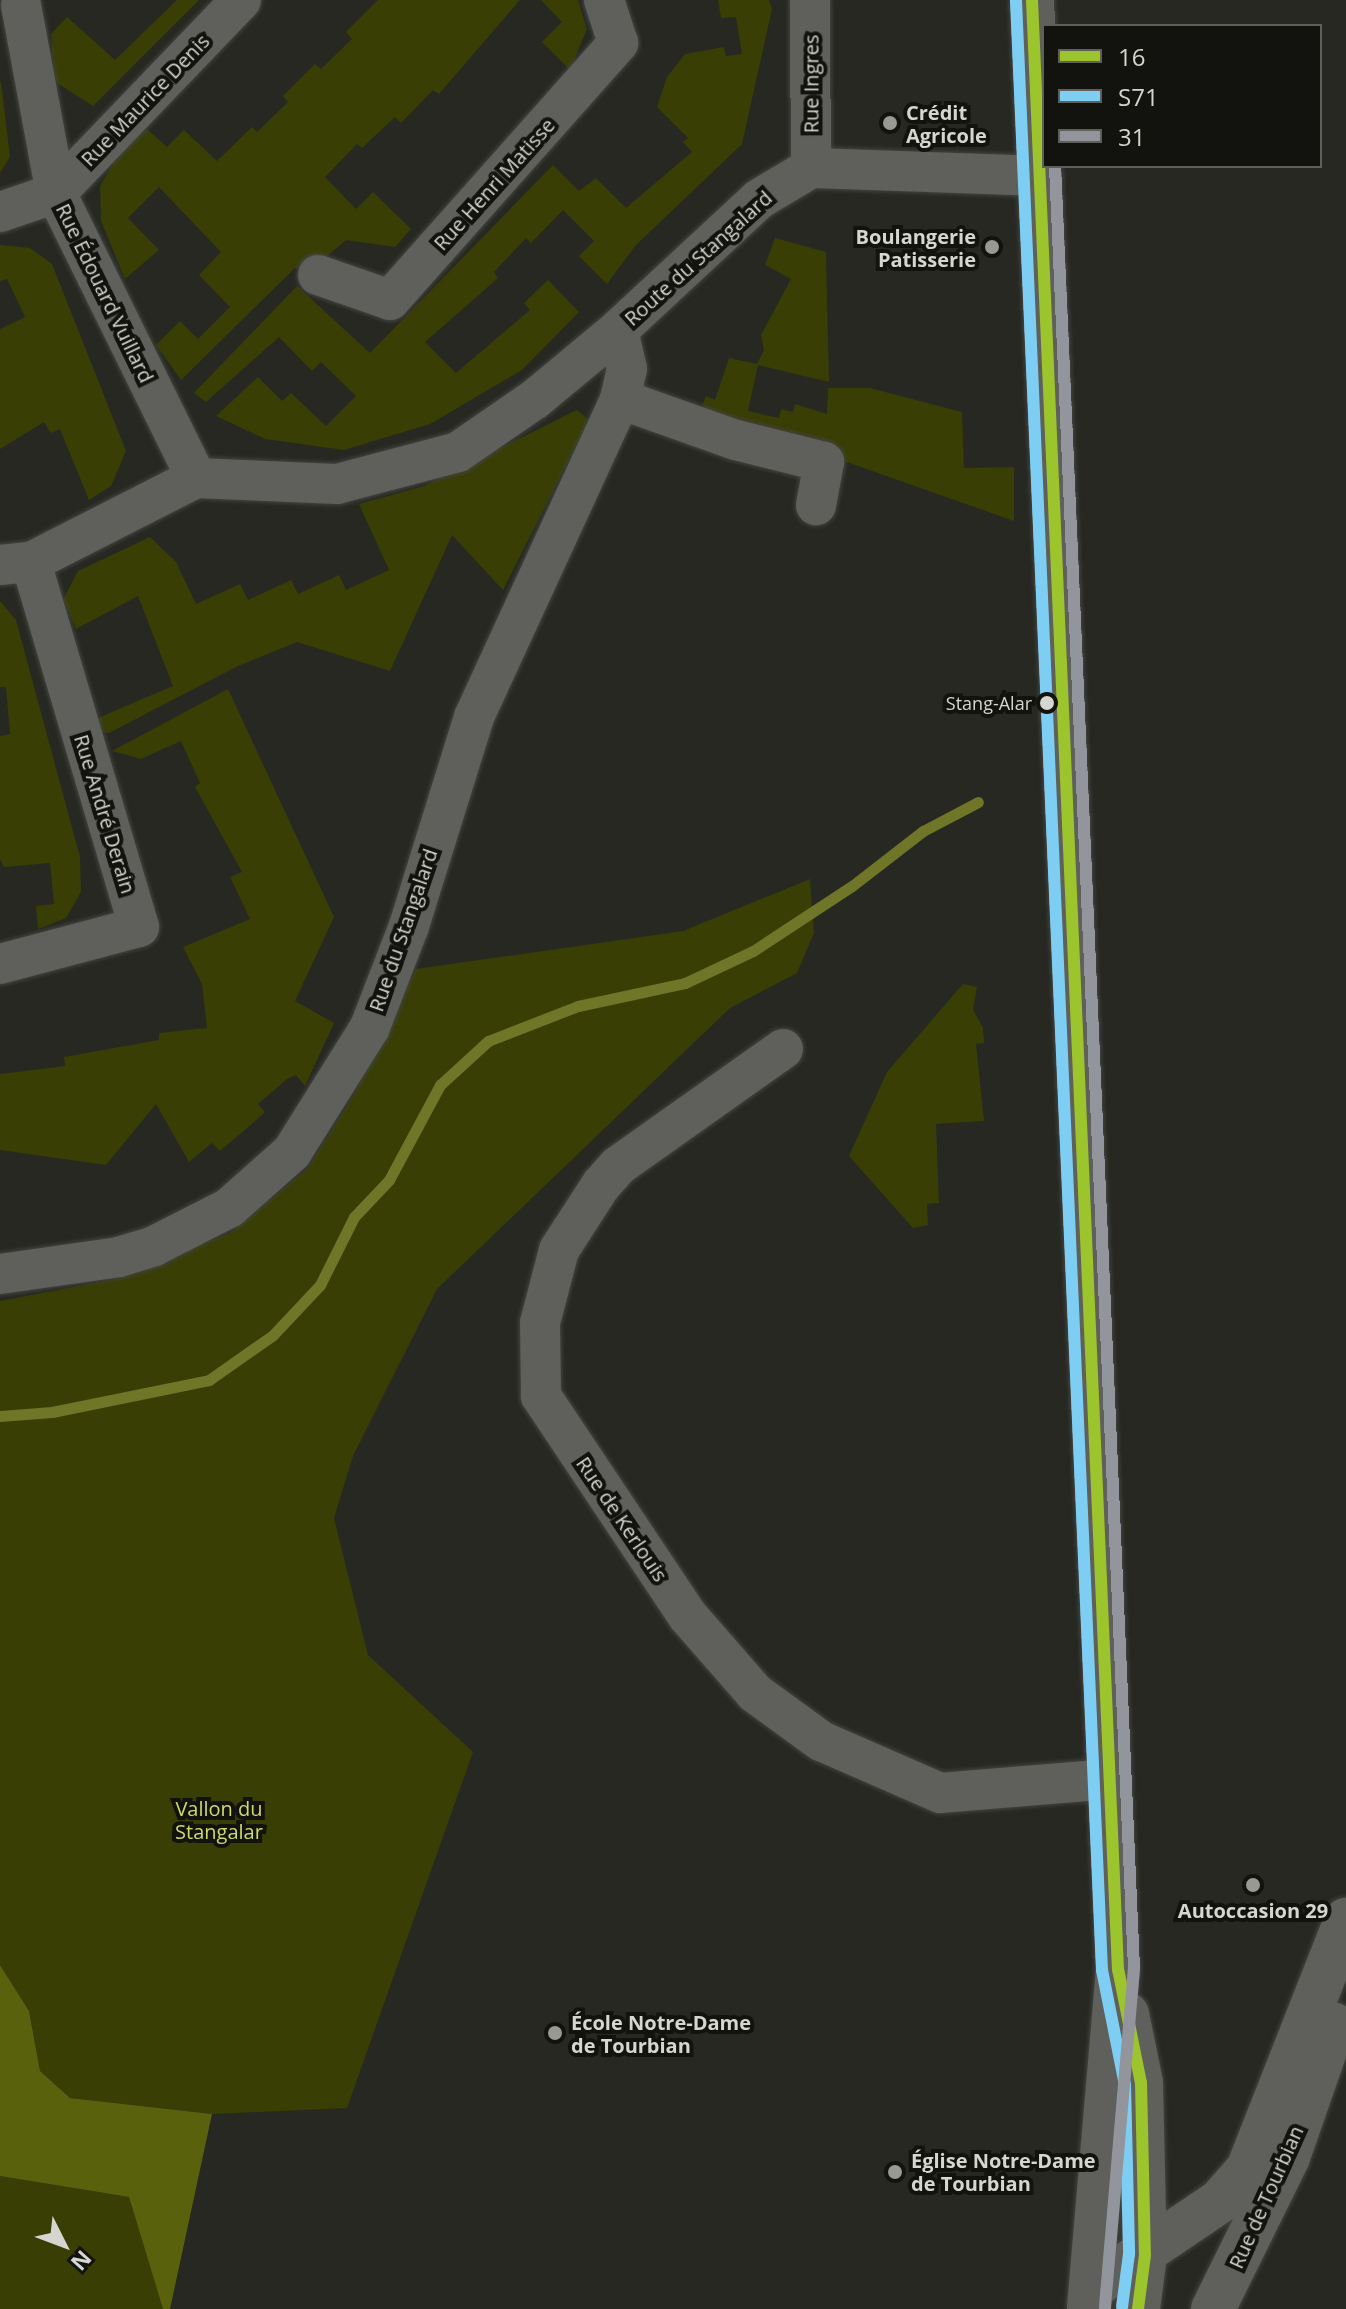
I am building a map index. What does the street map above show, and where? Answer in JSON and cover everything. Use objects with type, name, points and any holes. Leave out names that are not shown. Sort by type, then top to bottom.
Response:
[{"type":"main road","points":[[1032,0],[1037,176],[1065,685],[1118,1969],[1091,2298]]},
{"type":"main road","points":[[1091,2298],[1220,2201],[1248,2169],[1346,1920]]},
{"type":"main road","points":[[1118,1969],[1141,2083],[1145,2255],[1138,2309]]},
{"type":"main road","name":"Rue de Tourbian","points":[[1213,2309],[1288,2157],[1346,1992]]},
{"type":"main road","points":[[1144,2166],[1187,2199],[1220,2201]]},
{"type":"street","name":"Rue Maurice Denis","points":[[0,212],[56,193],[241,0]]},
{"type":"street","name":"Rue Henri Matisse","points":[[318,275],[390,300],[618,43],[604,0]]},
{"type":"street","name":"Rue Ingres","points":[[810,0],[811,168]]},
{"type":"street","name":"Rue Édouard Vuillard","points":[[21,5],[56,193],[196,478]]},
{"type":"street","points":[[811,168],[1037,176]]},
{"type":"street","name":"Route du Stangalard","points":[[620,399],[627,369],[618,330],[759,199],[811,168]]},
{"type":"street","points":[[15,563],[196,478],[337,484],[458,452],[535,399],[618,330]]},
{"type":"street","points":[[620,399],[736,440],[824,462],[816,505]]},
{"type":"street","name":"Rue du Stangalard","points":[[0,1274],[119,1257],[154,1246],[229,1208],[292,1152],[370,1027],[409,926],[474,717],[620,399]]},
{"type":"street","name":"Rue André Derain","points":[[0,964],[139,927],[15,563]]},
{"type":"street","name":"Rue de Kerlouis","points":[[783,1049],[618,1166],[601,1185],[559,1250],[540,1323],[541,1396],[687,1615],[755,1693],[821,1741],[940,1793],[1110,1779]]},
{"type":"green space","points":[[177,0],[199,0],[93,106],[54,81],[51,34],[67,17],[115,60]]},
{"type":"green space","points":[[378,0],[520,0],[439,94],[433,90],[401,123],[395,117],[362,148],[357,144],[325,177],[356,209],[373,192],[411,229],[395,247],[346,240],[314,267],[295,268],[181,380],[156,345],[180,321],[198,339],[230,307],[199,275],[221,252],[159,187],[128,218],[159,250],[125,279],[101,221],[100,186],[122,149],[147,129],[167,147],[184,130],[217,161],[252,127],[257,132],[288,102],[283,96],[315,64],[321,69],[352,39],[346,32]]},
{"type":"green space","points":[[541,0],[578,0],[587,29],[570,70],[542,42],[562,22]]},
{"type":"green space","points":[[718,0],[769,0],[772,9],[742,144],[635,246],[607,284],[579,256],[594,241],[563,210],[531,243],[526,238],[494,272],[498,278],[425,342],[456,373],[530,310],[524,303],[548,280],[579,312],[522,370],[430,424],[344,450],[265,439],[216,416],[258,377],[282,401],[291,393],[326,426],[356,396],[321,362],[312,371],[279,337],[206,402],[194,393],[297,286],[370,353],[553,165],[579,191],[596,178],[626,208],[692,152],[683,142],[688,138],[657,107],[667,77],[685,54],[724,47],[726,56],[742,54],[736,17],[721,18]]},
{"type":"green space","points":[[0,83],[10,157],[0,173]]},
{"type":"green space","points":[[775,238],[826,252],[829,382],[758,365],[748,411],[779,418],[781,409],[793,412],[795,404],[827,414],[828,388],[870,388],[962,412],[964,468],[1014,467],[1014,521],[824,454],[695,422],[706,396],[715,400],[729,358],[757,364],[764,350],[761,335],[791,279],[765,265]]},
{"type":"green space","points":[[0,245],[30,248],[52,264],[126,451],[111,486],[89,500],[60,429],[51,433],[44,422],[0,449],[0,329],[25,317],[7,279],[0,281]]},
{"type":"green space","points":[[577,410],[589,420],[503,590],[452,535],[390,671],[297,642],[236,667],[109,733],[100,731],[98,718],[173,686],[138,596],[76,629],[63,600],[78,571],[150,537],[176,562],[196,604],[240,584],[248,600],[291,580],[298,594],[339,575],[346,590],[389,570],[359,504],[424,486]]},
{"type":"green space","points":[[0,601],[16,620],[80,857],[81,892],[66,918],[38,929],[36,906],[54,904],[50,863],[4,867],[0,859],[0,736],[10,734],[6,687],[0,687]]},
{"type":"green space","points":[[228,689],[334,917],[295,1001],[334,1023],[305,1086],[296,1075],[287,1079],[258,1104],[265,1112],[220,1151],[212,1143],[189,1162],[156,1104],[106,1165],[0,1150],[0,1074],[65,1066],[64,1057],[159,1040],[159,1033],[207,1028],[202,984],[183,947],[250,919],[230,877],[242,872],[195,787],[200,783],[181,741],[141,759],[112,751]]},
{"type":"green space","name":"Vallon du Stangalar","points":[[810,879],[814,933],[797,973],[730,1008],[437,1289],[353,1456],[334,1518],[368,1655],[473,1752],[347,2108],[212,2114],[70,2098],[40,2071],[29,2011],[0,1965],[0,1301],[110,1280],[230,1233],[307,1169],[355,1093],[416,969],[683,931]]},
{"type":"green space","points":[[963,984],[977,987],[973,1010],[983,1028],[984,1043],[976,1044],[984,1121],[936,1124],[939,1203],[927,1204],[928,1225],[913,1228],[849,1156],[887,1072]]},
{"type":"green space","points":[[0,1965],[29,2011],[40,2071],[70,2098],[212,2114],[170,2309],[163,2309],[129,2197],[0,2176]]},
{"type":"green space","points":[[0,2176],[129,2197],[163,2309],[0,2309]]},
{"type":"waterway","points":[[0,1416],[52,1412],[209,1380],[273,1335],[320,1285],[354,1217],[389,1180],[440,1085],[488,1041],[578,1006],[685,983],[753,951],[852,886],[923,831],[978,802]]},
{"type":"transit line","name":"16","points":[[1032,0],[1118,1969],[1141,2083],[1145,2255],[1138,2309]]},
{"type":"transit line","name":"S71","points":[[1016,1],[1102,1970],[1125,2085],[1129,2254],[1122,2307]]},
{"type":"transit line","name":"31","points":[[1055,168],[1134,1968],[1105,2309]]},
{"type":"place","name":"Crédit Agricole","points":[[890,123]]},
{"type":"place","name":"Boulangerie Patisserie","points":[[992,247]]},
{"type":"place","name":"Stang-Alar","points":[[1047,703]]},
{"type":"place","name":"Autoccasion 29","points":[[1253,1885]]},
{"type":"place","name":"École Notre-Dame de Tourbian","points":[[555,2033]]},
{"type":"place","name":"Église Notre-Dame de Tourbian","points":[[895,2172]]}]
